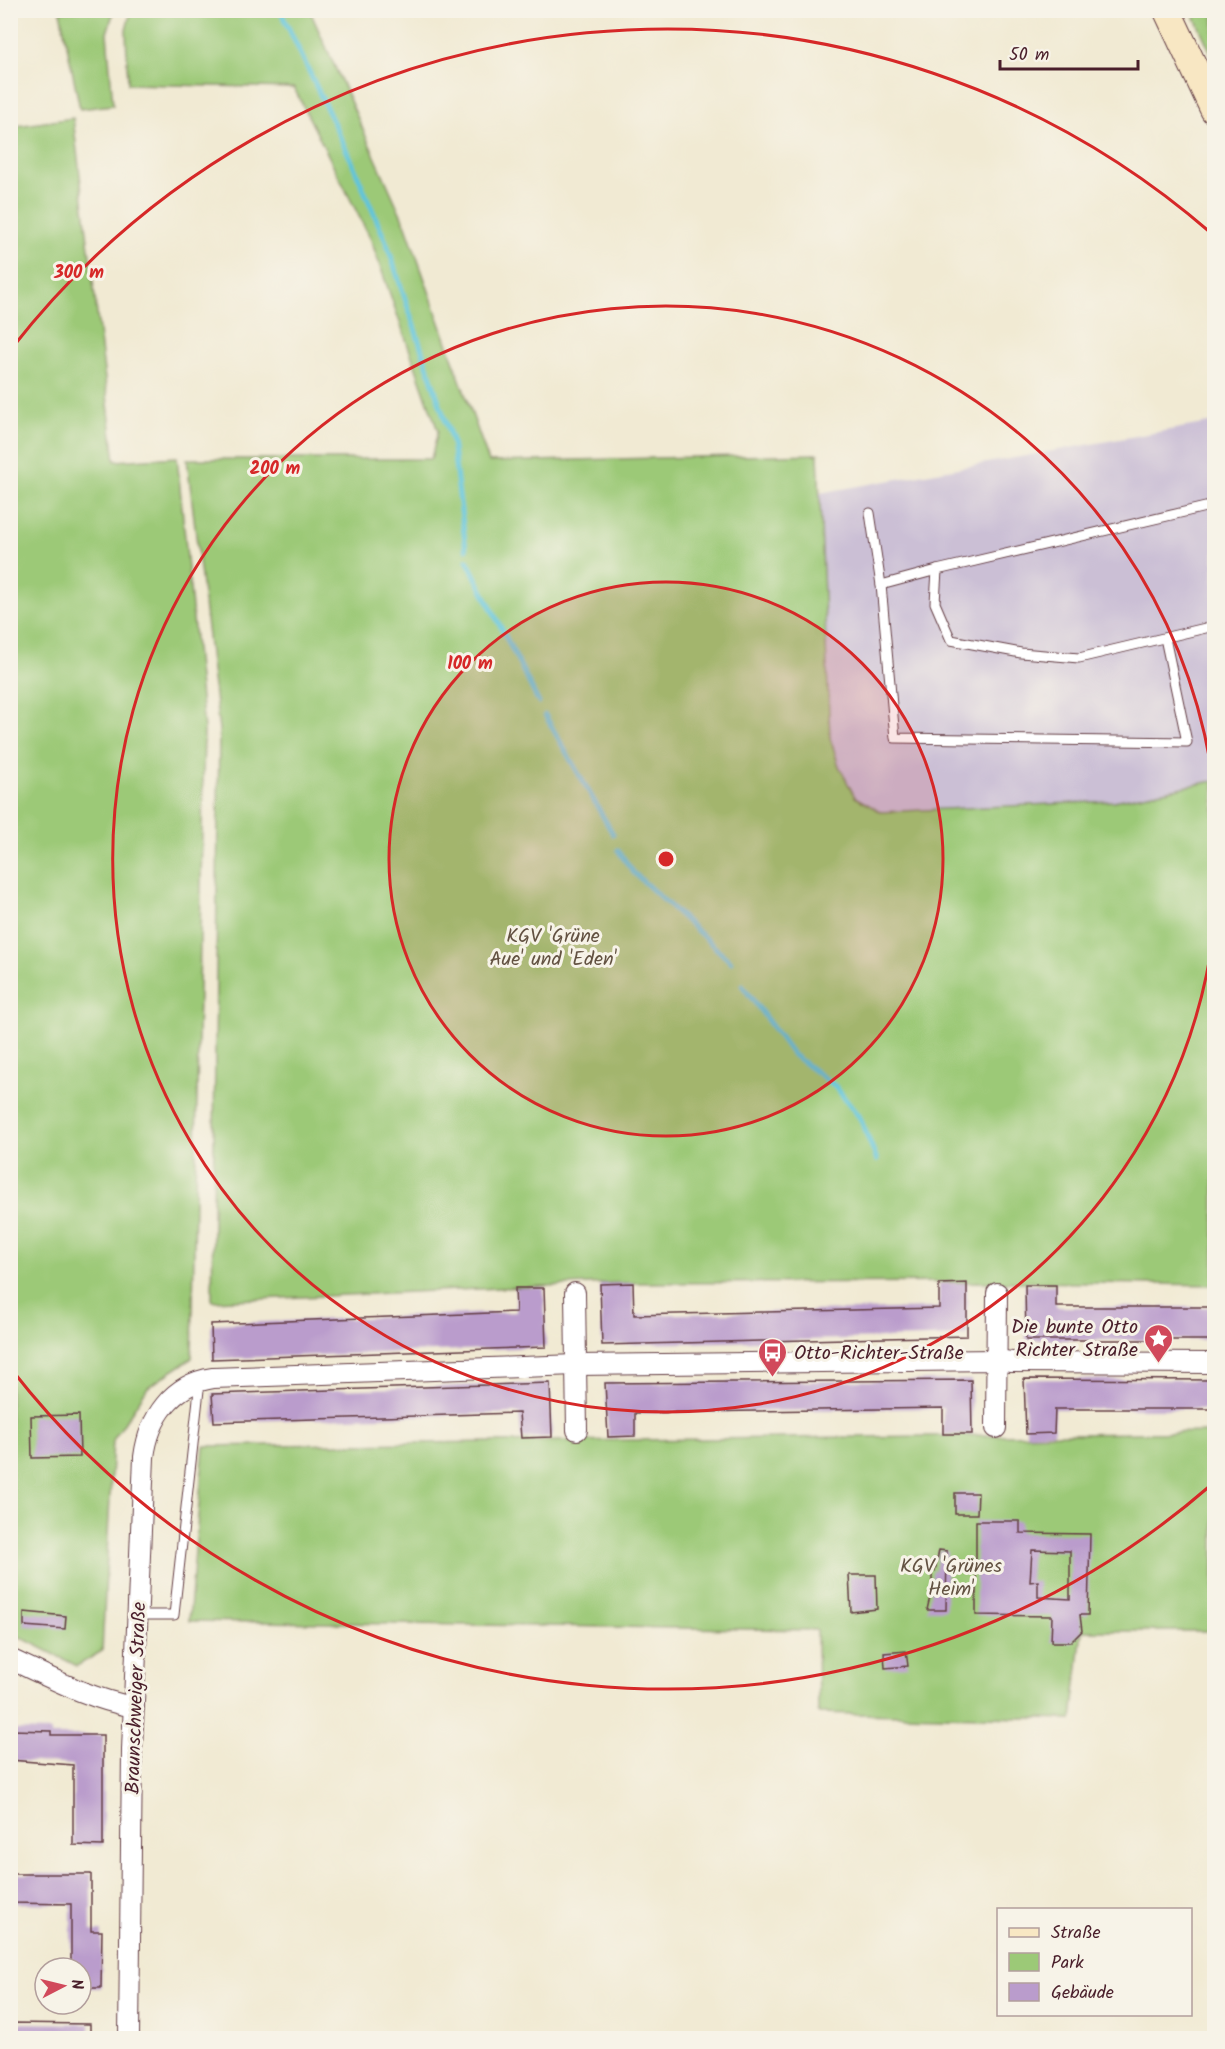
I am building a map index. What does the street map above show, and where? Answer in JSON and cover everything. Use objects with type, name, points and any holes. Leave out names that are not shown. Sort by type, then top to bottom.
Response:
[{"type":"main road","points":[[1167,10],[1215,110]]},
{"type":"street","points":[[575,1293],[577,1430]]},
{"type":"street","points":[[996,1428],[997,1293]]},
{"type":"street","points":[[200,1381],[221,1378],[576,1365],[997,1360],[1011,1362],[1215,1363]]},
{"type":"street","name":"Braunschweiger Straße","points":[[129,2038],[134,1707],[147,1439],[157,1415],[165,1404],[181,1390],[200,1381]]},
{"type":"street","points":[[10,1659],[77,1690],[111,1703],[134,1707]]},
{"type":"lane","points":[[880,585],[1215,505]]},
{"type":"lane","points":[[870,513],[880,585],[895,738],[1187,742],[1165,638]]},
{"type":"lane","points":[[937,570],[935,603],[951,640],[1021,653],[1078,658],[1215,626]]},
{"type":"lane","points":[[138,1615],[174,1615],[200,1381]]},
{"type":"shaded area","points":[[1214,422],[1214,781],[1114,801],[881,812],[855,797],[839,766],[830,738],[820,493]]},
{"type":"green space","points":[[60,11],[114,11],[107,33],[113,105],[80,109]]},
{"type":"green space","name":"KGV 'Grüne Aue' und 'Eden'","points":[[131,11],[310,11],[406,226],[489,462],[818,454],[830,738],[839,766],[855,797],[881,812],[1114,801],[1214,781],[1214,1285],[1026,1282],[613,1283],[212,1301],[219,730],[187,459],[431,459],[438,431],[371,240],[294,88],[128,84],[126,30]]},
{"type":"green space","points":[[1192,11],[1214,11],[1214,60]]},
{"type":"green space","points":[[73,118],[115,461],[177,457],[204,729],[192,1358],[148,1387],[113,1440],[102,1651],[77,1666],[10,1632],[10,127]]},
{"type":"green space","name":"KGV 'Grünes Heim'","points":[[1214,1432],[1214,1631],[1082,1631],[1072,1719],[818,1713],[817,1630],[189,1621],[204,1446]]},
{"type":"building","points":[[633,1283],[634,1315],[939,1308],[939,1284],[967,1283],[967,1336],[602,1345],[600,1284]]},
{"type":"building","points":[[1025,1285],[1056,1285],[1056,1307],[1215,1307],[1215,1340],[1026,1340]]},
{"type":"building","points":[[515,1288],[544,1288],[546,1347],[212,1359],[211,1324],[516,1312]]},
{"type":"building","points":[[1024,1379],[1215,1380],[1215,1409],[1055,1409],[1054,1433],[1026,1434]]},
{"type":"building","points":[[971,1380],[972,1434],[943,1434],[943,1408],[635,1413],[635,1436],[608,1437],[605,1383]]},
{"type":"building","points":[[550,1383],[552,1437],[521,1438],[519,1413],[214,1422],[212,1394]]},
{"type":"building","points":[[79,1415],[80,1457],[32,1458],[31,1416]]},
{"type":"building","points":[[955,1493],[978,1493],[977,1514],[955,1514]]},
{"type":"building","points":[[976,1521],[1020,1521],[1020,1533],[1090,1534],[1088,1615],[1080,1615],[1082,1631],[1071,1642],[1051,1642],[1052,1616],[976,1615]],"holes":[[[1032,1550],[1070,1551],[1070,1599],[1038,1597],[1038,1581],[1030,1582]]]},
{"type":"building","points":[[939,1550],[947,1551],[946,1610],[927,1610],[932,1588],[932,1570],[935,1571]]},
{"type":"building","points":[[849,1575],[876,1575],[877,1609],[851,1612]]},
{"type":"building","points":[[24,1612],[66,1616],[65,1629],[24,1626]]},
{"type":"building","points":[[906,1651],[908,1666],[885,1668],[884,1653]]},
{"type":"building","points":[[10,1730],[51,1731],[51,1735],[103,1735],[103,1846],[73,1845],[73,1765],[10,1760]]},
{"type":"building","points":[[10,1874],[91,1874],[91,1931],[102,1931],[101,1988],[93,1988],[93,1956],[71,1956],[71,1904],[10,1903]]},
{"type":"building","points":[[10,2023],[90,2024],[90,2038],[10,2038]]},
{"type":"waterway","points":[[280,10],[352,162],[387,244],[452,441],[466,549]]},
{"type":"waterway","points":[[467,560],[539,703]]},
{"type":"waterway","points":[[545,715],[613,834]]},
{"type":"waterway","points":[[618,850],[633,872],[731,962]]},
{"type":"waterway","points":[[742,985],[792,1054],[835,1086],[860,1118],[877,1160]]},
{"type":"place","name":"Die bunte Otto Richter Straße","points":[[1159,1364]]},
{"type":"place","name":"Otto-Richter-Straße","points":[[773,1378]]}]
